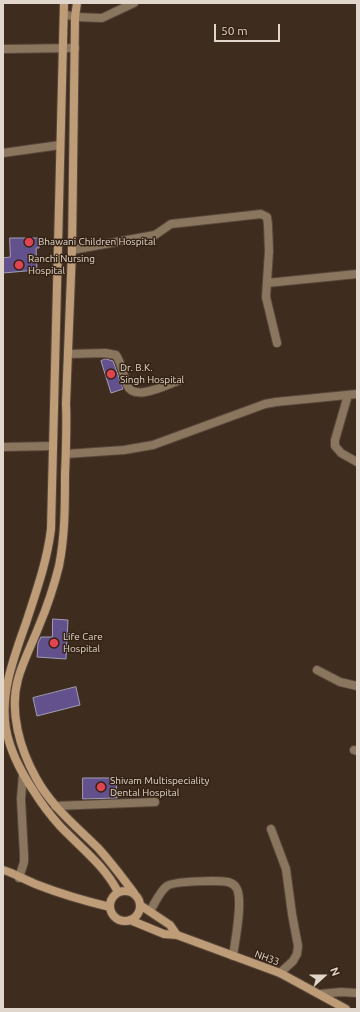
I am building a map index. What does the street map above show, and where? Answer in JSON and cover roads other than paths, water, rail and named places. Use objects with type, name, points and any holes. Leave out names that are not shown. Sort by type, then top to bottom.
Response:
[{"type":"main road","points":[[64,3],[51,529],[47,554],[37,590],[13,661],[5,694],[4,712],[9,742],[23,774],[50,813],[102,867],[112,880],[118,892]]},
{"type":"main road","points":[[77,3],[75,17],[72,250],[64,516],[58,567],[39,626],[24,660],[18,681],[15,694],[16,720],[20,739],[37,780],[56,806],[108,859],[138,898],[140,905],[136,917],[123,921],[117,918],[112,913],[110,907],[114,896],[123,890],[134,893]]},
{"type":"main road","points":[[3,864],[6,871],[19,878],[72,897],[110,907]]},
{"type":"main road","name":"NH33","points":[[140,905],[170,924],[177,935]]},
{"type":"main road","name":"NH33","points":[[130,920],[164,934],[177,935],[280,973],[346,1009]]},
{"type":"street","points":[[64,14],[75,17],[102,18],[134,3]]},
{"type":"street","points":[[3,49],[75,48]]},
{"type":"street","points":[[3,154],[60,145]]},
{"type":"street","points":[[72,250],[155,235],[171,224],[261,214],[267,217],[268,225],[266,297],[278,343]]},
{"type":"street","points":[[267,283],[357,274]]},
{"type":"street","points":[[68,354],[105,353],[116,355],[127,385],[130,390],[134,392],[142,393],[150,391],[178,380]]},
{"type":"street","points":[[66,454],[136,448],[153,445],[265,404],[357,394]]},
{"type":"street","points":[[348,395],[335,440],[335,446],[341,454],[357,462]]},
{"type":"street","points":[[3,447],[53,446]]},
{"type":"street","points":[[318,670],[340,682],[357,686]]},
{"type":"street","points":[[19,878],[24,862],[21,816],[23,774]]},
{"type":"street","points":[[56,806],[155,802]]},
{"type":"street","points":[[271,829],[286,869],[298,946],[297,954],[293,961],[280,973]]},
{"type":"street","points":[[150,911],[166,886],[177,882],[216,881],[227,882],[234,885],[238,891],[239,899],[233,956]]},
{"type":"street","points":[[320,994],[341,992],[357,993]]},
{"type":"place","name":"Bhawani Children Hospital","points":[[29,242]]},
{"type":"place","name":"Ranchi Nursing Hospital","points":[[19,265]]},
{"type":"place","name":"Dr. B.K. Singh Hospital","points":[[111,374]]},
{"type":"place","name":"Life Care Hospital","points":[[54,643]]},
{"type":"place","name":"Shivam Multispeciality Dental Hospital","points":[[101,787]]}]
